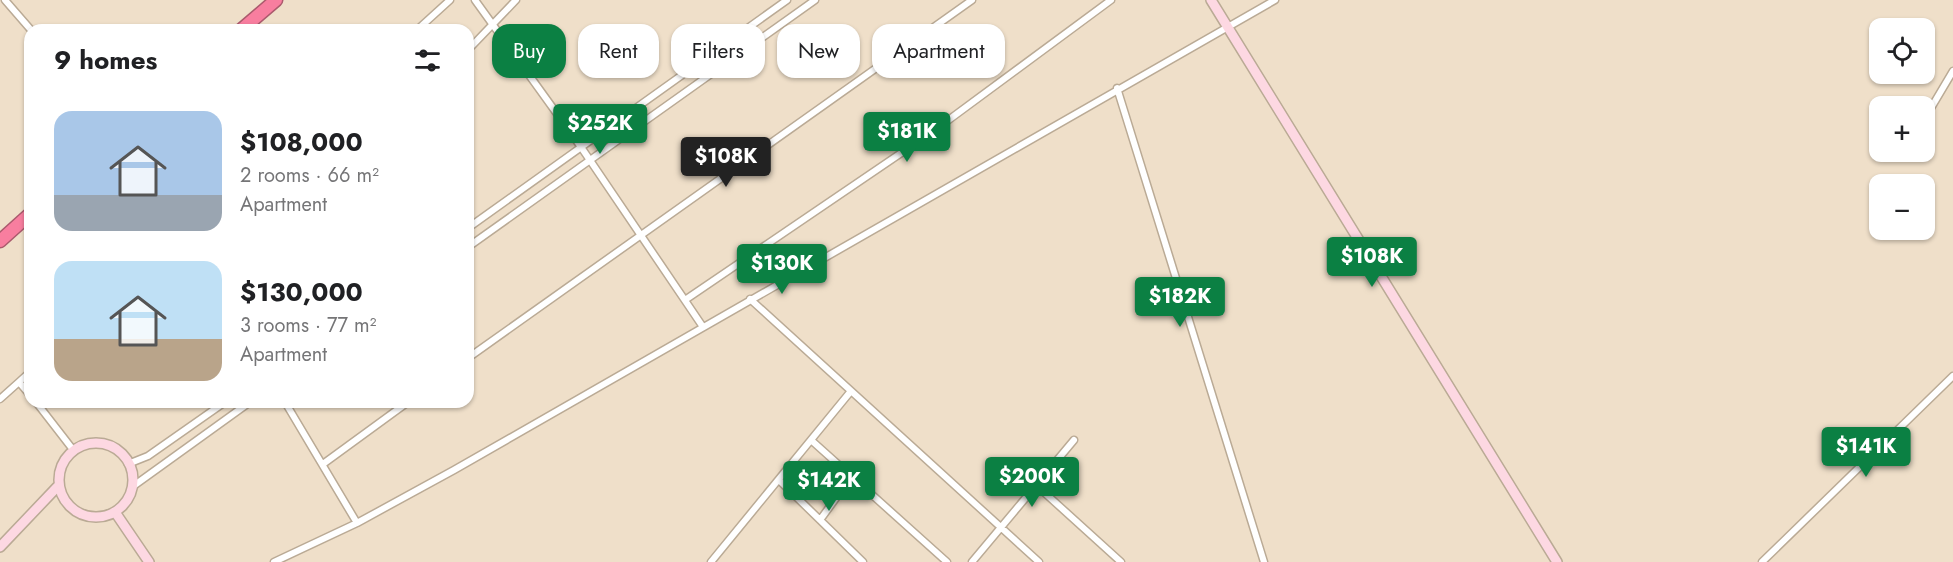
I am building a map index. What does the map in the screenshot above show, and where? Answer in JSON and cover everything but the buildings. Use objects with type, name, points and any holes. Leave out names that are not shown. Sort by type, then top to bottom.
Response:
[{"type":"highway","points":[[248,24],[276,0]]},
{"type":"highway","points":[[0,241],[24,219]]},
{"type":"street","points":[[6,0],[26,24]]},
{"type":"street","points":[[424,24],[450,0]]},
{"type":"street","points":[[474,44],[492,25],[475,0]]},
{"type":"street","points":[[493,24],[516,0]]},
{"type":"street","points":[[474,224],[787,0]]},
{"type":"street","points":[[474,243],[814,0]]},
{"type":"street","points":[[474,354],[639,234],[972,0]]},
{"type":"street","points":[[685,300],[935,130],[1111,0]]},
{"type":"street","points":[[1211,0],[1557,562]]},
{"type":"street","points":[[274,562],[357,523],[1275,0]]},
{"type":"street","points":[[1935,103],[1953,71]]},
{"type":"street","points":[[531,78],[581,147],[702,327]]},
{"type":"street","points":[[1117,88],[1264,562]]},
{"type":"street","points":[[750,299],[1039,562]]},
{"type":"street","points":[[1762,562],[1953,376]]},
{"type":"street","points":[[0,399],[24,377]]},
{"type":"street","points":[[19,382],[24,388]]},
{"type":"street","points":[[711,562],[851,391]]},
{"type":"street","points":[[41,408],[74,451]]},
{"type":"street","points":[[128,464],[148,456],[216,408]]},
{"type":"street","points":[[132,487],[128,464],[115,449],[104,444],[92,443],[74,451],[63,462],[59,485],[62,496],[78,513],[91,517],[103,516],[115,512],[124,504],[132,487],[242,408]]},
{"type":"street","points":[[289,408],[357,523]]},
{"type":"street","points":[[323,464],[400,408]]},
{"type":"street","points":[[811,440],[947,562]]},
{"type":"street","points":[[972,562],[1074,440]]},
{"type":"street","points":[[820,520],[852,476]]},
{"type":"street","points":[[778,480],[863,562]]},
{"type":"street","points":[[0,547],[59,485]]},
{"type":"street","points":[[1036,485],[1121,562]]},
{"type":"street","points":[[115,512],[148,562]]}]
